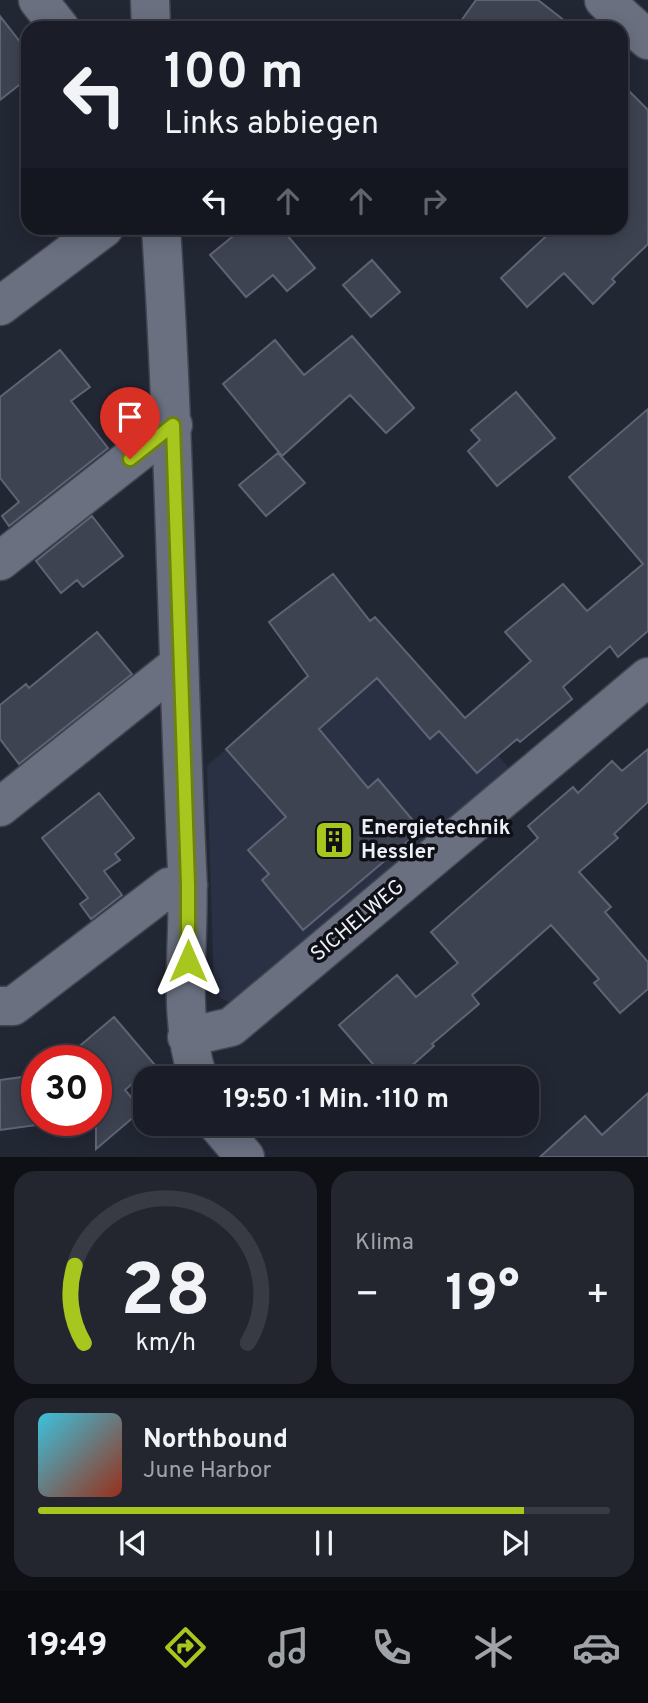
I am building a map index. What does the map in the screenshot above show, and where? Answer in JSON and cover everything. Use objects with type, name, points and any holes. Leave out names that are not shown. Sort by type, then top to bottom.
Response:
[{"type":"street","points":[[38,0],[54,21]]},
{"type":"street","points":[[150,0],[151,21]]},
{"type":"street","points":[[604,0],[627,21]]},
{"type":"street","points":[[628,22],[648,40]]},
{"type":"street","points":[[0,306],[95,235]]},
{"type":"street","points":[[161,235],[173,425],[188,885],[187,1037],[195,1066]]},
{"type":"street","points":[[0,561],[173,425]]},
{"type":"street","points":[[0,807],[179,664]]},
{"type":"street","name":"SICHELWEG","points":[[187,1037],[231,1027],[648,677]]},
{"type":"street","points":[[0,1006],[12,1006],[169,887],[188,885]]},
{"type":"street","points":[[227,1136],[245,1157]]},
{"type":"shaded area","points":[[375,617],[511,770],[234,1003],[227,1001],[221,998],[214,985],[207,766]]},
{"type":"building","points":[[476,0],[538,0],[565,21],[461,21]]},
{"type":"building","points":[[0,16],[21,43],[21,84],[0,100]]},
{"type":"building","points":[[628,90],[648,110],[648,244],[612,279],[615,282],[593,304],[564,273],[527,307],[501,278],[547,235],[628,235]]},
{"type":"building","points":[[234,235],[287,235],[315,268],[287,291],[273,275],[246,297],[210,255]]},
{"type":"building","points":[[372,260],[400,292],[371,317],[343,285]]},
{"type":"building","points":[[352,336],[414,408],[386,433],[350,395],[282,456],[223,384],[275,340],[304,375]]},
{"type":"building","points":[[60,350],[90,387],[71,401],[108,448],[9,526],[2,516],[19,502],[0,478],[0,397]]},
{"type":"building","points":[[516,392],[555,438],[497,486],[468,451],[480,440],[471,430]]},
{"type":"building","points":[[648,409],[648,631],[618,657],[610,646],[563,687],[572,699],[520,742],[517,739],[477,773],[439,731],[430,739],[377,678],[319,729],[368,788],[378,779],[421,830],[303,930],[262,880],[269,874],[248,850],[286,817],[226,749],[308,676],[269,622],[333,574],[370,621],[375,617],[465,718],[531,661],[505,632],[563,584],[587,611],[643,564],[569,477]]},
{"type":"building","points":[[278,453],[305,483],[266,516],[239,485]]},
{"type":"building","points":[[92,516],[123,556],[83,587],[77,580],[61,593],[36,561]]},
{"type":"building","points":[[97,632],[132,674],[19,764],[0,739],[0,705],[26,684],[29,688]]},
{"type":"building","points":[[648,749],[648,802],[614,834],[618,838],[579,872],[611,907],[605,912],[648,962],[648,989],[620,1013],[594,983],[599,979],[551,925],[472,995],[479,1004],[432,1044],[434,1046],[412,1066],[375,1066],[339,1025],[397,975],[416,997],[458,963],[431,932],[538,838],[528,826],[573,787],[578,793],[612,761],[622,771]]},
{"type":"building","points":[[99,793],[134,838],[115,854],[120,860],[104,871],[122,895],[91,919],[80,904],[88,898],[42,838]]},
{"type":"building","points":[[114,1017],[154,1064],[133,1066],[133,1083],[125,1090],[133,1099],[133,1118],[112,1135],[112,1045],[81,1045]]},
{"type":"building","points":[[21,1077],[21,1127],[0,1130],[0,1080]]},
{"type":"building","points":[[648,1093],[648,1157],[540,1157],[585,1116],[602,1135]]},
{"type":"building","points":[[96,1136],[111,1136],[96,1149]]},
{"type":"place","name":"Energietechnik Hessler","points":[[334,840]]},
{"type":"route","points":[[130,459],[173,425],[188,885],[188,961]]}]
